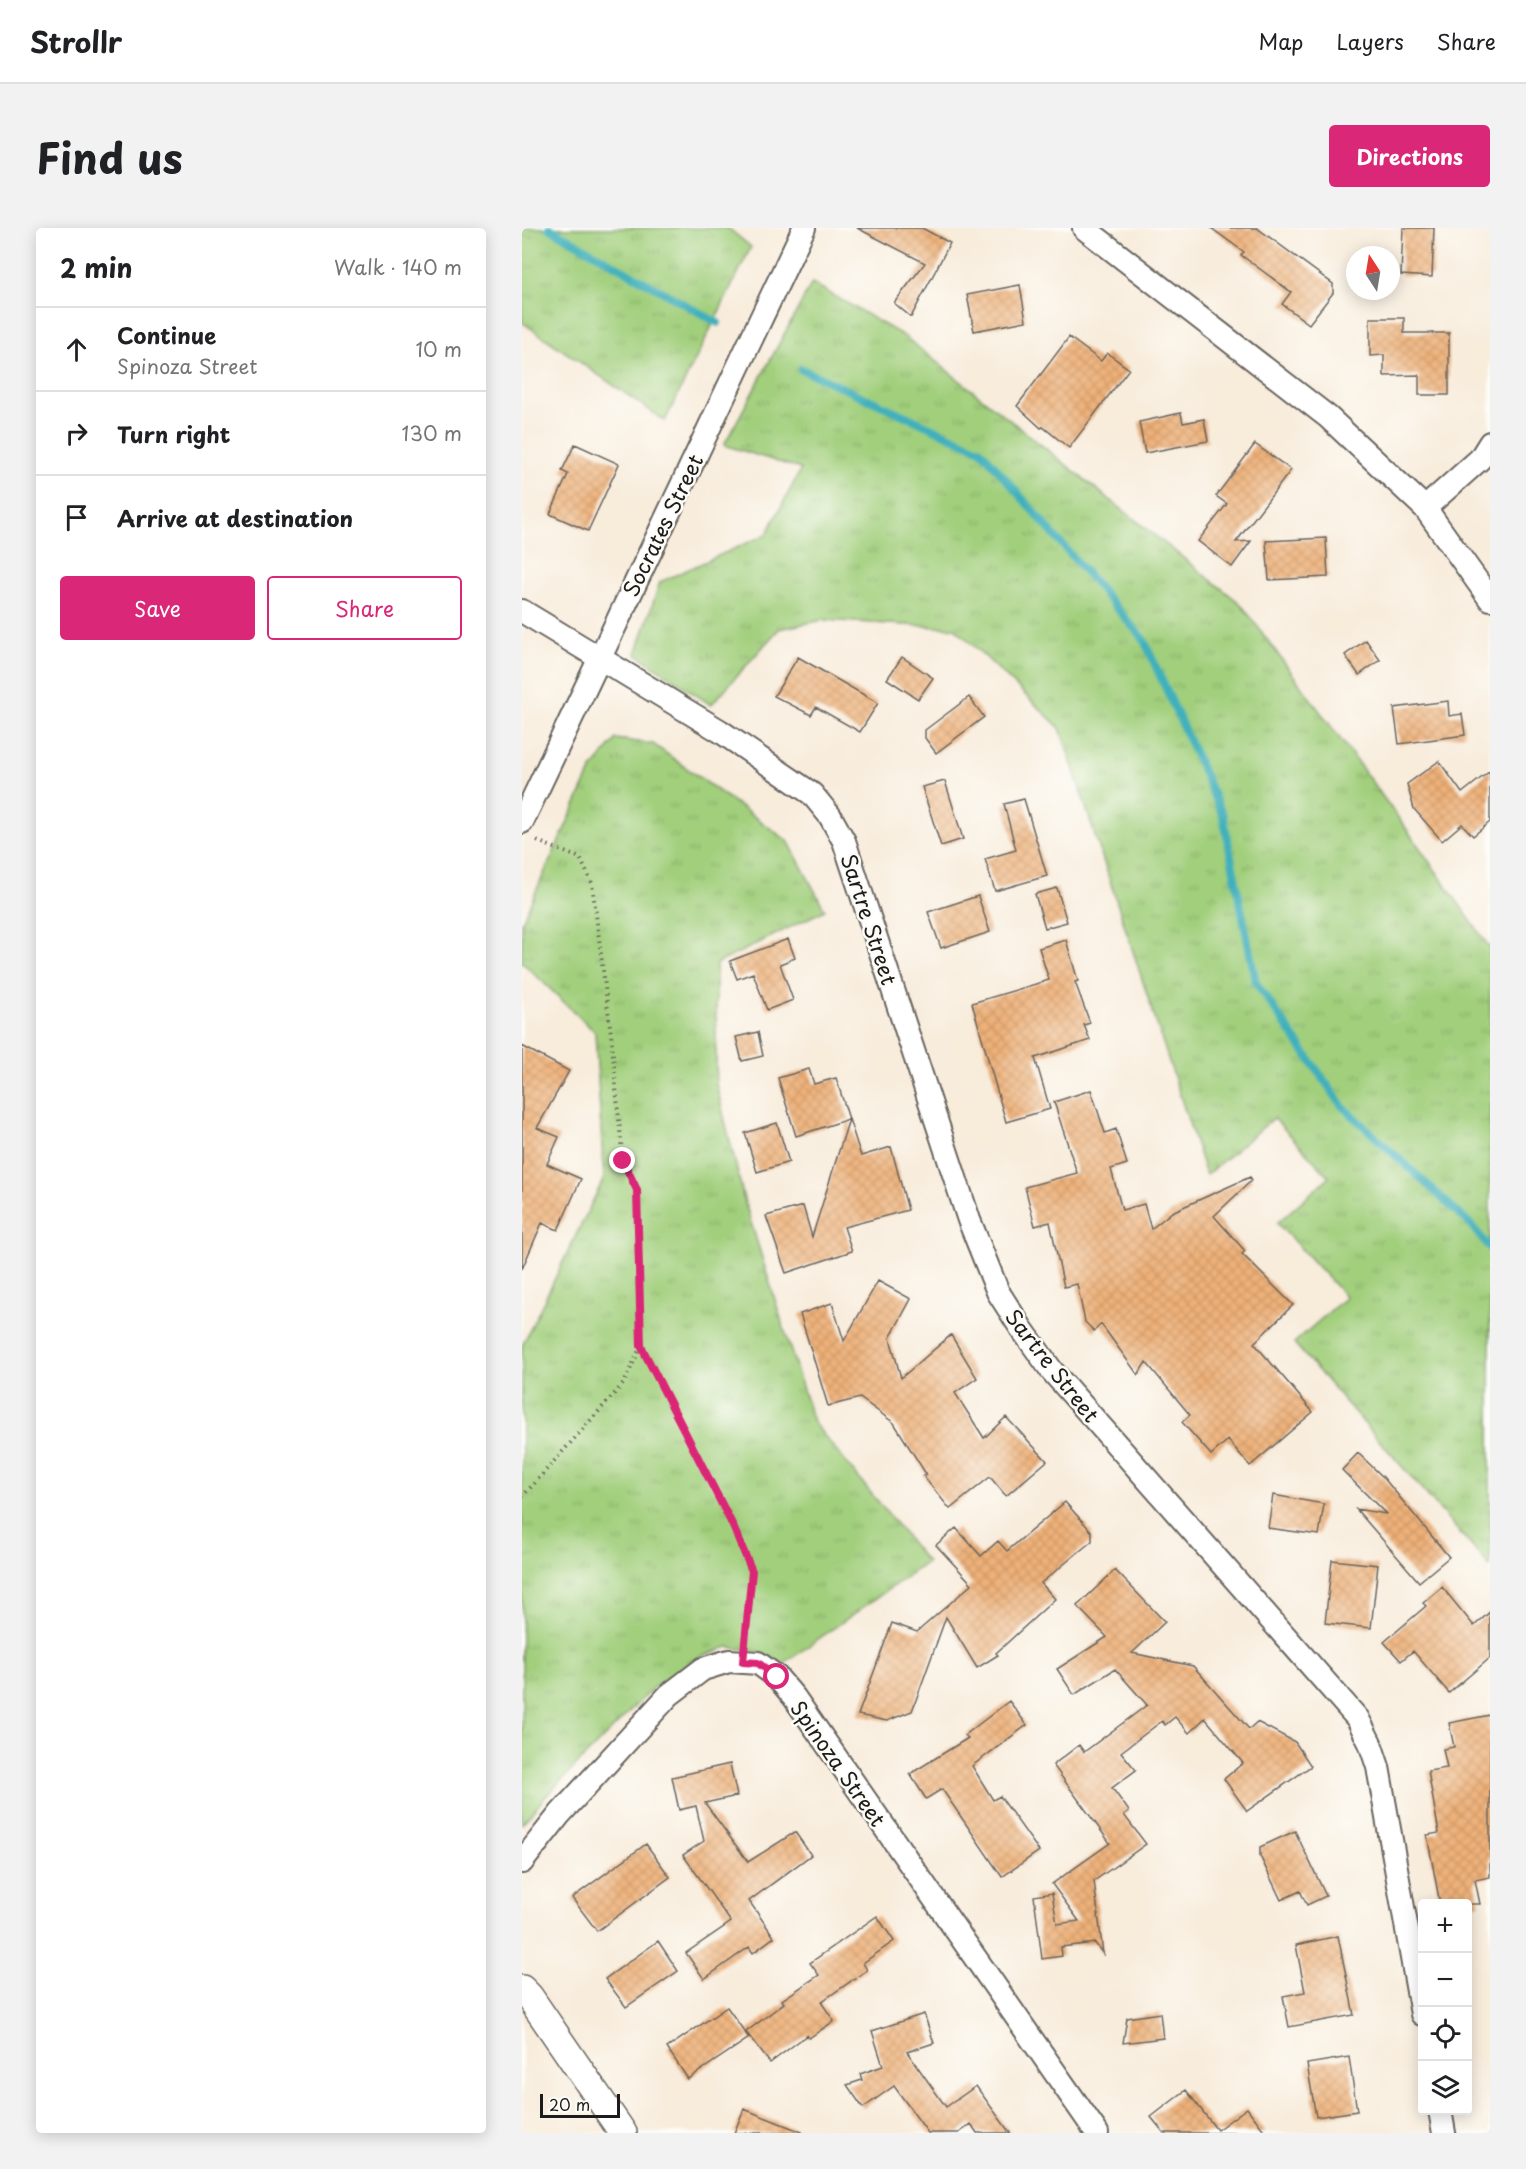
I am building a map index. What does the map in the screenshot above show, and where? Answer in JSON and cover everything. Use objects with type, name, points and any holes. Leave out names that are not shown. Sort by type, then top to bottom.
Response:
[{"type":"street","name":"Socrates Street","points":[[527,831],[598,658],[804,228]]},
{"type":"street","points":[[1084,228],[1328,417],[1425,508],[1490,599]]},
{"type":"street","points":[[1425,508],[1480,459],[1490,443]]},
{"type":"street","name":"Sartre Street","points":[[522,611],[720,731],[812,794],[830,816],[844,841],[965,1209],[998,1292],[1052,1371],[1358,1719],[1370,1743],[1378,1767],[1421,2007]]},
{"type":"street","name":"Spinoza Street","points":[[522,1862],[560,1814],[669,1695],[703,1669],[729,1661],[758,1663],[777,1677],[794,1697],[1097,2133]]},
{"type":"street","points":[[522,1989],[623,2133]]},
{"type":"street","points":[[1441,2115],[1444,2133]]},
{"type":"path","points":[[527,831],[580,858],[592,883],[611,1034],[623,1161],[637,1190],[641,1346],[732,1524],[752,1571],[743,1662]]},
{"type":"path","points":[[522,1497],[624,1383],[641,1346]]},
{"type":"green space","points":[[522,228],[728,228],[751,247],[665,421],[522,322]]},
{"type":"green space","points":[[812,283],[904,336],[1241,604],[1405,827],[1490,948],[1490,1567],[1294,1343],[1346,1297],[1277,1223],[1329,1177],[1274,1118],[1206,1175],[1060,728],[955,628],[823,620],[779,629],[711,705],[636,654],[660,582],[767,534],[801,469],[724,445]]},
{"type":"green space","points":[[616,739],[653,744],[788,841],[825,910],[716,964],[716,1084],[745,1203],[813,1422],[927,1562],[783,1664],[759,1652],[728,1647],[699,1657],[655,1686],[546,1796],[522,1824],[522,1346],[604,1178],[595,1032],[522,962],[522,922],[592,769]]},
{"type":"building","points":[[857,228],[922,228],[950,243],[911,317],[894,303],[925,263]]},
{"type":"building","points":[[1211,228],[1257,228],[1333,284],[1333,293],[1309,324],[1282,304],[1291,292],[1241,255],[1244,252]]},
{"type":"building","points":[[1403,228],[1434,228],[1432,277],[1401,275]]},
{"type":"building","points":[[1020,285],[1026,321],[974,331],[967,295]]},
{"type":"building","points":[[1370,318],[1404,318],[1404,333],[1449,333],[1449,395],[1419,395],[1419,375],[1384,376],[1384,355],[1370,356]]},
{"type":"building","points":[[1069,337],[1101,361],[1107,353],[1129,369],[1069,448],[1043,427],[1041,428],[1017,406]]},
{"type":"building","points":[[1181,413],[1183,423],[1204,419],[1208,441],[1145,453],[1139,422]]},
{"type":"building","points":[[575,444],[619,464],[588,531],[550,514],[568,474],[562,471]]},
{"type":"building","points":[[1255,444],[1291,470],[1236,542],[1251,541],[1232,567],[1198,541],[1227,504],[1216,496]]},
{"type":"building","points":[[1326,538],[1328,577],[1269,580],[1266,541]]},
{"type":"building","points":[[1366,640],[1380,660],[1359,675],[1345,655]]},
{"type":"building","points":[[798,657],[878,703],[860,732],[816,707],[811,715],[774,696]]},
{"type":"building","points":[[902,657],[933,678],[918,699],[887,679]]},
{"type":"building","points":[[969,697],[984,717],[936,753],[925,738],[925,730]]},
{"type":"building","points":[[1448,701],[1449,716],[1462,714],[1465,735],[1399,744],[1394,708]]},
{"type":"building","points":[[1439,761],[1462,793],[1490,771],[1490,822],[1473,836],[1462,824],[1442,841],[1414,809],[1407,784]]},
{"type":"building","points":[[945,781],[963,839],[941,846],[922,787]]},
{"type":"building","points":[[1024,799],[1047,876],[995,891],[985,859],[1016,850],[1004,804]]},
{"type":"building","points":[[1057,888],[1067,922],[1045,928],[1035,894]]},
{"type":"building","points":[[978,896],[990,932],[941,948],[928,912]]},
{"type":"building","points":[[788,939],[795,958],[780,964],[793,1000],[767,1010],[753,973],[737,979],[730,961]]},
{"type":"building","points":[[1066,940],[1078,981],[1075,982],[1090,1023],[1084,1025],[1090,1040],[1035,1058],[1050,1109],[1006,1122],[972,1003],[1049,980],[1039,948]]},
{"type":"building","points":[[758,1032],[763,1056],[742,1061],[736,1037]]},
{"type":"building","points":[[522,1046],[569,1071],[537,1128],[559,1137],[547,1164],[581,1179],[558,1230],[542,1223],[522,1269]]},
{"type":"building","points":[[809,1069],[814,1084],[836,1078],[849,1119],[796,1136],[778,1078]]},
{"type":"building","points":[[1091,1090],[1105,1133],[1116,1129],[1127,1164],[1111,1169],[1122,1210],[1144,1204],[1151,1229],[1172,1212],[1250,1177],[1252,1180],[1214,1216],[1245,1251],[1242,1254],[1293,1305],[1254,1343],[1313,1412],[1250,1466],[1228,1440],[1211,1455],[1182,1422],[1190,1415],[1146,1362],[1138,1375],[1101,1324],[1094,1331],[1085,1322],[1077,1284],[1064,1287],[1050,1222],[1035,1226],[1025,1187],[1077,1173],[1054,1102]]},
{"type":"building","points":[[849,1119],[861,1156],[891,1147],[908,1210],[844,1227],[852,1251],[786,1273],[766,1216],[803,1206],[812,1237]]},
{"type":"building","points":[[777,1123],[789,1162],[757,1172],[745,1133]]},
{"type":"building","points":[[878,1281],[911,1299],[890,1338],[901,1378],[951,1335],[977,1378],[955,1393],[984,1438],[1006,1417],[1047,1461],[1006,1496],[990,1477],[950,1509],[923,1476],[926,1474],[894,1423],[860,1398],[828,1406],[800,1314],[832,1303],[844,1341]]},
{"type":"building","points":[[1358,1453],[1383,1477],[1449,1557],[1419,1582],[1356,1509],[1386,1514],[1342,1470]]},
{"type":"building","points":[[1273,1495],[1324,1504],[1319,1535],[1268,1528]]},
{"type":"building","points":[[1065,1502],[1092,1532],[1092,1541],[1041,1583],[1055,1599],[996,1653],[998,1655],[977,1668],[946,1617],[912,1711],[887,1721],[858,1715],[892,1623],[917,1632],[972,1584],[936,1545],[956,1528],[981,1556],[998,1541],[1007,1551]]},
{"type":"building","points":[[1332,1560],[1378,1565],[1371,1628],[1325,1623]]},
{"type":"building","points":[[1115,1570],[1165,1622],[1132,1653],[1193,1666],[1249,1729],[1257,1722],[1295,1742],[1311,1766],[1247,1811],[1224,1779],[1243,1763],[1205,1718],[1189,1733],[1175,1717],[1165,1725],[1162,1721],[1121,1752],[1136,1770],[1112,1788],[1129,1811],[1124,1815],[1146,1844],[1094,1881],[1103,1954],[1095,1943],[1061,1947],[1062,1956],[1042,1959],[1034,1896],[1052,1893],[1057,1924],[1079,1921],[1052,1884],[1110,1843],[1053,1765],[1079,1745],[1084,1752],[1147,1705],[1115,1669],[1074,1695],[1057,1669],[1107,1637],[1077,1606]]},
{"type":"building","points":[[1442,1587],[1474,1626],[1490,1612],[1490,1658],[1449,1693],[1413,1651],[1401,1661],[1384,1642],[1426,1606],[1423,1603]]},
{"type":"building","points":[[1009,1701],[1027,1725],[972,1766],[993,1800],[1000,1796],[1039,1851],[1002,1877],[942,1789],[926,1799],[910,1774],[968,1738],[965,1735]]},
{"type":"building","points":[[1490,1715],[1490,1877],[1475,1880],[1480,1904],[1472,1904],[1472,1899],[1439,1899],[1427,1835],[1439,1833],[1428,1771],[1447,1768],[1443,1749],[1454,1747],[1449,1723]]},
{"type":"building","points":[[730,1764],[737,1796],[705,1803],[748,1862],[795,1832],[811,1855],[749,1901],[774,1937],[753,1953],[749,1947],[704,1979],[686,1953],[731,1922],[683,1855],[704,1841],[696,1806],[679,1810],[672,1777]]},
{"type":"building","points":[[1295,1831],[1326,1896],[1307,1905],[1300,1891],[1281,1900],[1260,1856],[1260,1847]]},
{"type":"building","points":[[646,1844],[670,1877],[597,1931],[572,1898]]},
{"type":"building","points":[[877,1916],[894,1941],[863,1963],[867,1970],[821,2002],[834,2021],[809,2038],[807,2035],[770,2063],[746,2032],[784,2003],[782,2000],[819,1975],[810,1963]]},
{"type":"building","points":[[1338,1936],[1354,2015],[1289,2027],[1283,1996],[1305,1992],[1296,1945]]},
{"type":"building","points":[[658,1941],[678,1971],[626,2007],[605,1979]]},
{"type":"building","points":[[727,2007],[749,2038],[688,2079],[667,2048]]},
{"type":"building","points":[[1160,2013],[1163,2038],[1123,2043],[1127,2018]]},
{"type":"building","points":[[924,2014],[934,2043],[907,2052],[946,2107],[976,2086],[1010,2133],[977,2133],[971,2124],[959,2133],[928,2133],[894,2086],[863,2108],[847,2085],[862,2080],[860,2074],[883,2066],[872,2031]]},
{"type":"building","points":[[1349,2057],[1357,2111],[1316,2117],[1307,2064]]},
{"type":"building","points":[[1186,2090],[1217,2130],[1247,2108],[1266,2133],[1164,2133],[1151,2117]]},
{"type":"building","points":[[744,2109],[802,2132],[802,2133],[734,2133]]},
{"type":"waterway","points":[[549,228],[718,323]]},
{"type":"waterway","points":[[801,369],[981,450],[1144,640],[1223,816],[1256,983],[1343,1107],[1469,1223],[1490,1248]]},
{"type":"route","points":[[623,1161],[637,1190],[641,1346],[732,1524],[752,1571],[743,1662],[758,1663],[777,1677]]}]
